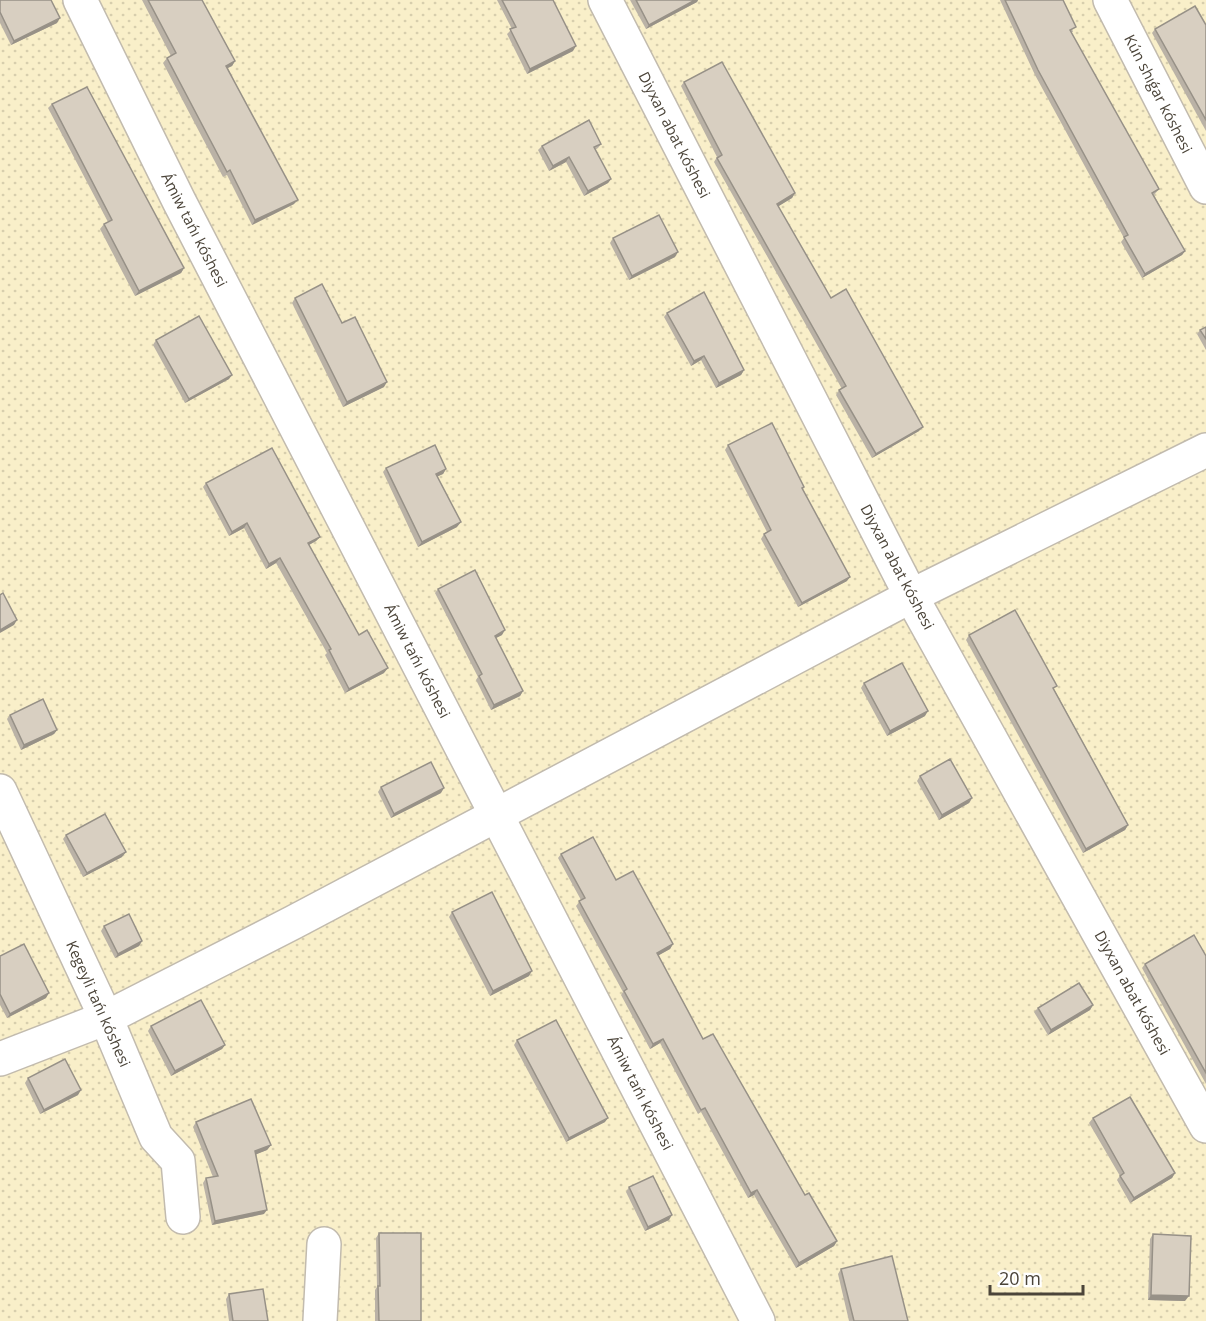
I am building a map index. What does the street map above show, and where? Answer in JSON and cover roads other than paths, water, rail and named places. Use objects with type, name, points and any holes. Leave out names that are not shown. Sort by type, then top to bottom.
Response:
[{"type":"street","name":"Ámiw tańı kóshesi","points":[[80,0],[179,201],[758,1321]]},
{"type":"street","name":"Diyxan abat kóshesi","points":[[605,0],[911,596],[1206,1125]]},
{"type":"street","name":"Kún shıǵar kóshesi","points":[[1110,0],[1206,187]]},
{"type":"street","points":[[0,1059],[105,1018],[497,816],[911,596],[1206,450]]},
{"type":"street","name":"Kegeyli tańı kóshesi","points":[[0,791],[105,1018],[156,1137],[178,1161],[183,1217]]},
{"type":"street","points":[[320,1321],[324,1244]]}]
